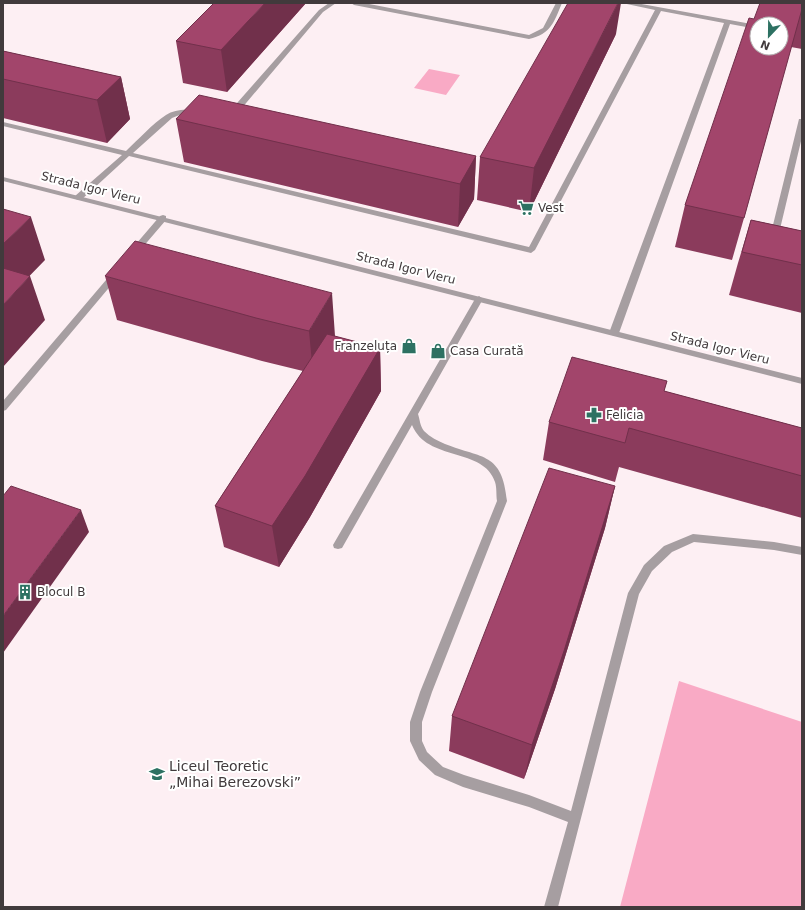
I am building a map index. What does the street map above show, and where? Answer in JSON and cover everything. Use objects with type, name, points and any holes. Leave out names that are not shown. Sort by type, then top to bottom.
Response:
[{"type":"street","points":[[234,121],[228,119],[321,11],[333,3]]},
{"type":"street","points":[[354,3],[529,37],[541,34],[546,30],[559,3]]},
{"type":"street","points":[[625,3],[749,26]]},
{"type":"street","points":[[3,124],[531,250],[659,9]]},
{"type":"street","points":[[614,333],[728,22]]},
{"type":"street","points":[[78,198],[169,116],[189,111],[200,114]]},
{"type":"street","points":[[802,121],[776,229],[784,242],[796,251],[802,253]]},
{"type":"street","name":"Strada Igor Vieru","points":[[3,179],[163,218],[802,381]]},
{"type":"street","points":[[3,407],[163,218]]},
{"type":"street","points":[[338,545],[414,415],[479,299]]},
{"type":"street","points":[[414,415],[417,427],[422,435],[431,441],[481,460],[493,469],[500,479],[503,489],[502,501],[426,692],[416,722],[416,740],[423,756],[440,771],[463,781],[529,801],[576,819]]},
{"type":"street","points":[[551,907],[576,819],[634,593],[648,568],[668,549],[692,538],[774,546],[802,551]]},
{"type":"shaded area","points":[[429,69],[460,75],[446,95],[414,88]]},
{"type":"shaded area","points":[[679,681],[802,722],[802,907],[620,907]]},
{"type":"building","points":[[214,3],[265,3],[221,50],[176,41]]},
{"type":"building","points":[[568,3],[618,3],[534,168],[480,157]]},
{"type":"building","points":[[760,3],[802,3],[802,9],[789,56],[789,16],[755,16]]},
{"type":"building","points":[[749,18],[749,56],[789,56],[744,218],[685,205]]},
{"type":"building","points":[[3,51],[121,77],[97,100],[3,79]]},
{"type":"building","points":[[199,95],[476,156],[460,184],[176,119]]},
{"type":"building","points":[[3,209],[31,217],[3,244]]},
{"type":"building","points":[[751,220],[802,231],[802,265],[742,252]]},
{"type":"building","points":[[135,241],[332,293],[309,331],[256,318],[105,276]]},
{"type":"building","points":[[3,268],[30,276],[3,305]]},
{"type":"building","points":[[327,334],[380,348],[305,476],[272,526],[215,506]]},
{"type":"building","points":[[572,357],[667,381],[664,391],[802,428],[802,476],[629,428],[625,443],[549,422]]},
{"type":"building","points":[[549,468],[615,486],[564,651],[532,745],[452,716]]},
{"type":"building","points":[[11,486],[81,510],[3,616],[3,496]]},
{"type":"place","name":"Vest","points":[[526,208]]},
{"type":"place","name":"Franzeluța","points":[[409,346]]},
{"type":"place","name":"Casa Curată","points":[[438,351]]},
{"type":"place","name":"Felicia","points":[[594,415]]},
{"type":"place","name":"Blocul B","points":[[25,592]]},
{"type":"place","name":"Liceul Teoretic „Mihai Berezovski”","points":[[157,774]]}]
